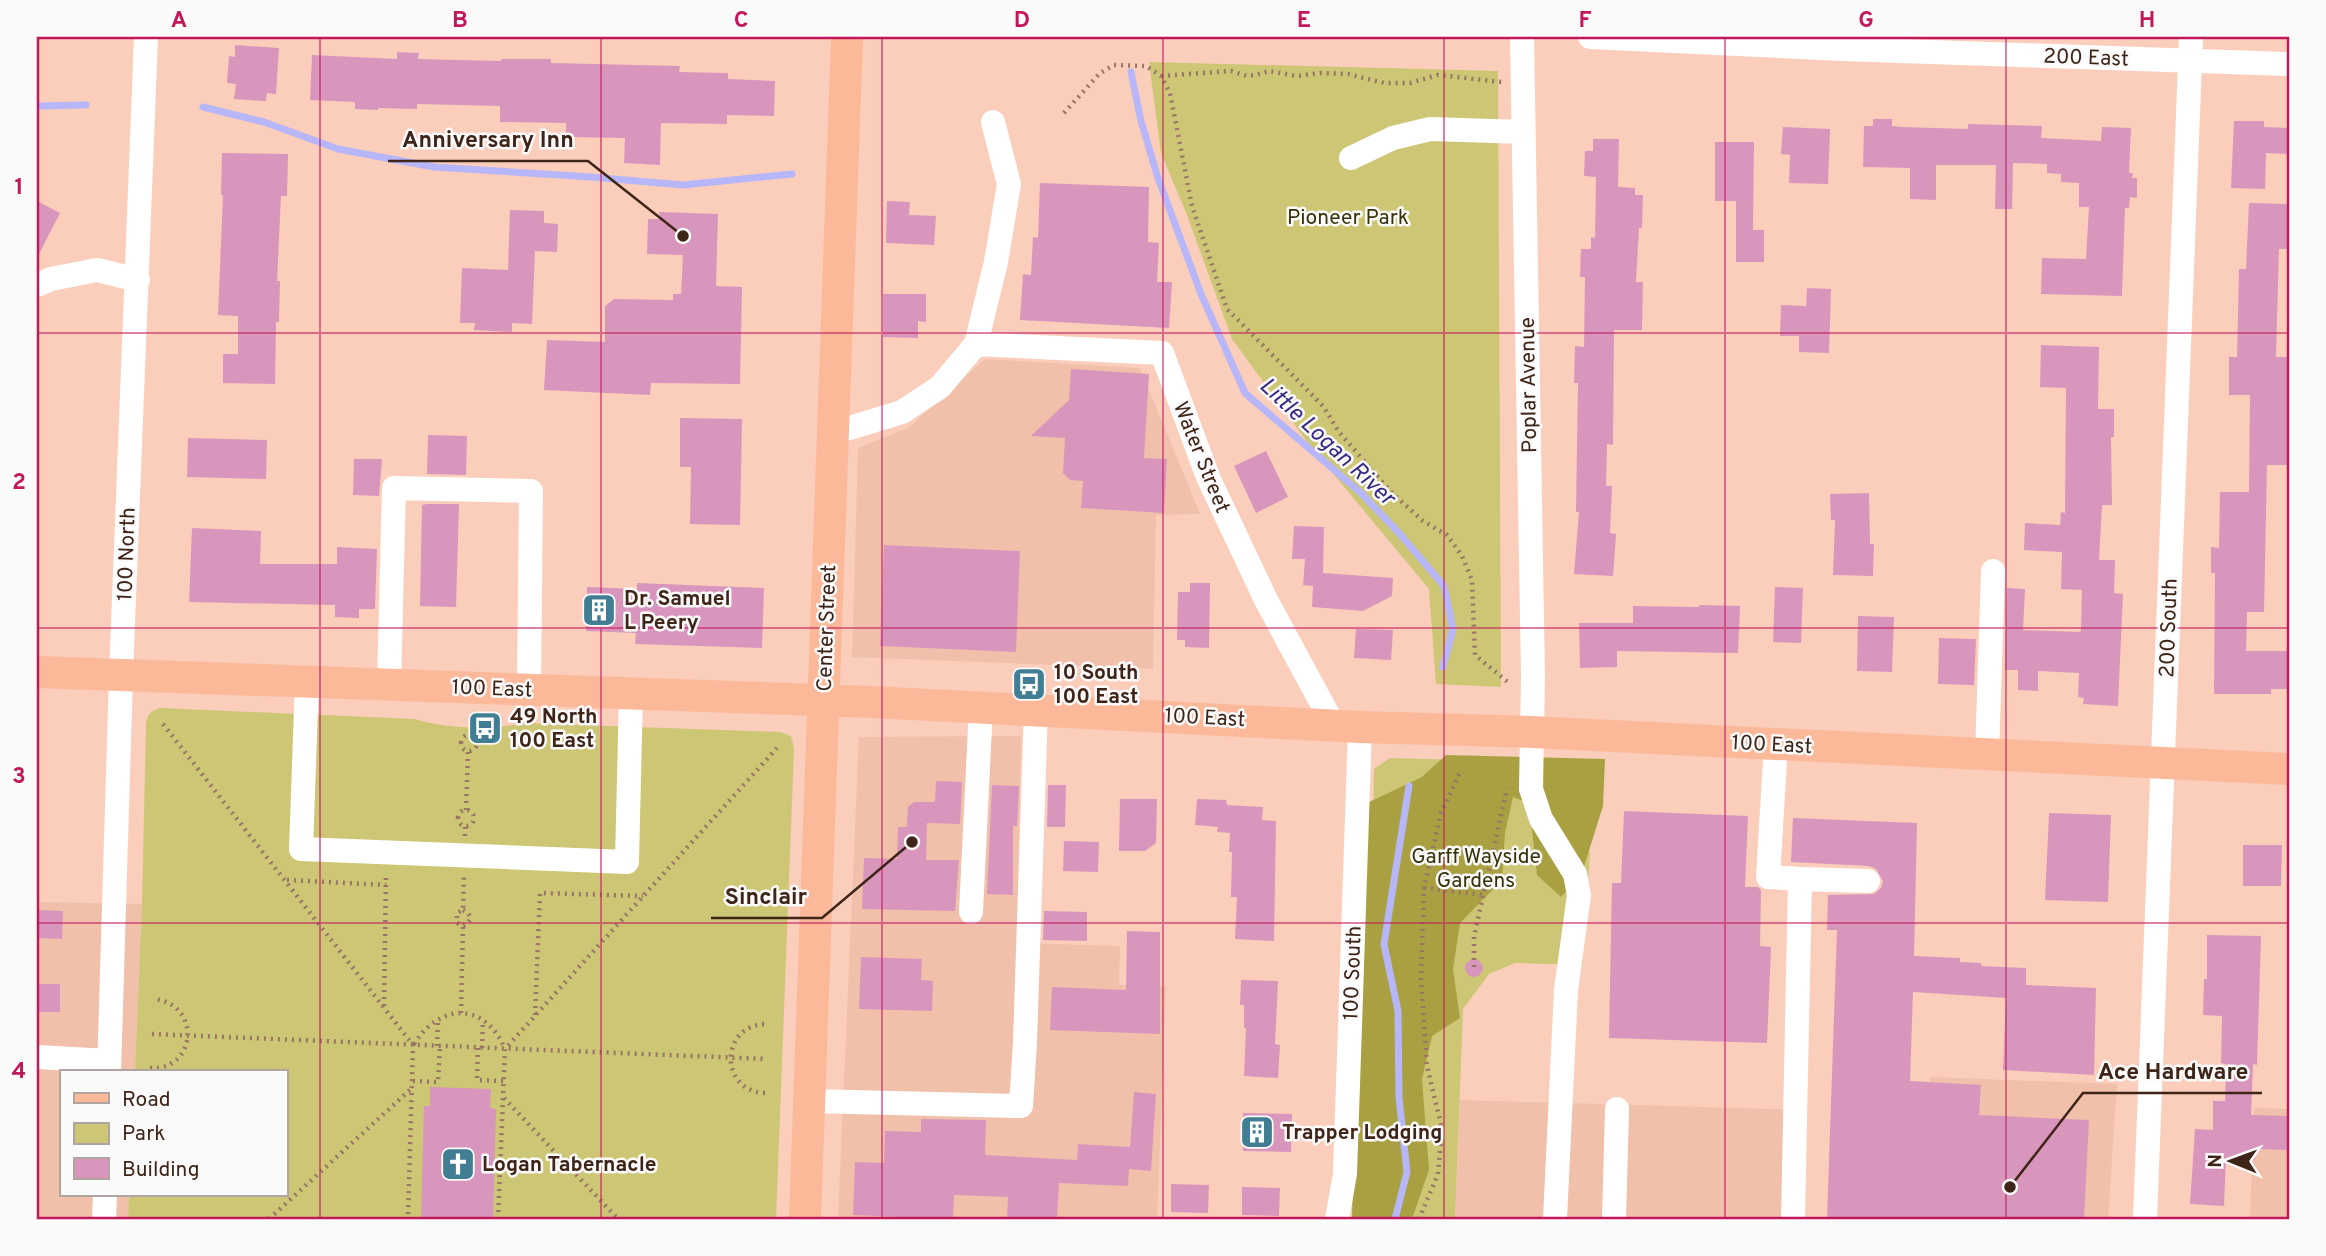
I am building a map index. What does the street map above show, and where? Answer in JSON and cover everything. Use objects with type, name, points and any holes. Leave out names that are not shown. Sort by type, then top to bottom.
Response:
[{"type":"main road","name":"Center Street","points":[[806,1219],[847,37]]},
{"type":"main road","name":"100 East","points":[[37,672],[981,706],[2289,769]]},
{"type":"street","name":"100 North","points":[[109,1067],[146,37]]},
{"type":"street","name":"Poplar Avenue","points":[[1522,37],[1533,676],[1522,732],[1531,789],[1541,820],[1575,874],[1580,895],[1566,990],[1555,1219]]},
{"type":"street","name":"200 East","points":[[1590,37],[1842,49],[2190,48],[2289,64]]},
{"type":"street","name":"200 South","points":[[2145,1219],[2190,48]]},
{"type":"street","points":[[833,433],[902,412],[940,387],[976,344],[996,262],[1009,184],[993,122]]},
{"type":"street","points":[[1351,159],[1393,138],[1430,129],[1523,132]]},
{"type":"street","points":[[37,285],[51,279],[97,270],[138,280]]},
{"type":"street","name":"Water Street","points":[[976,344],[1162,353],[1208,477],[1266,600],[1360,726]]},
{"type":"street","points":[[390,684],[394,488],[531,491],[529,689]]},
{"type":"street","points":[[1987,754],[1993,571]]},
{"type":"street","points":[[307,681],[302,849],[504,858],[626,862],[631,693]]},
{"type":"street","points":[[971,912],[981,706]]},
{"type":"street","points":[[810,1101],[1021,1106],[1036,709]]},
{"type":"street","name":"100 South","points":[[1337,1219],[1345,1174],[1360,726]]},
{"type":"street","points":[[1776,744],[1768,877],[1868,881]]},
{"type":"street","points":[[1793,1219],[1800,879]]},
{"type":"street","points":[[37,1057],[109,1067]]},
{"type":"street","points":[[1614,1219],[1617,1109]]},
{"type":"street","points":[[104,1219],[105,1196]]},
{"type":"path","points":[[1064,113],[1100,73],[1114,65],[1146,66],[1160,76],[1170,93],[1192,206],[1227,309],[1323,405],[1339,432],[1390,491],[1423,521],[1447,535],[1462,556],[1472,580],[1475,655],[1509,682]]},
{"type":"path","points":[[1160,76],[1231,71],[1247,76],[1269,71],[1297,76],[1348,74],[1384,83],[1410,83],[1438,75],[1503,82]]},
{"type":"path","points":[[163,724],[413,1045]]},
{"type":"path","points":[[505,1049],[777,748]]},
{"type":"path","points":[[466,810],[468,751]]},
{"type":"path","points":[[1419,1219],[1438,1174],[1442,1129],[1427,1066],[1421,979],[1424,887],[1441,813],[1461,770]]},
{"type":"path","points":[[1474,967],[1475,937],[1508,783]]},
{"type":"path","points":[[384,1007],[386,864]]},
{"type":"path","points":[[286,880],[386,885]]},
{"type":"path","points":[[1424,887],[1485,895]]},
{"type":"path","points":[[536,1016],[540,893],[644,896]]},
{"type":"path","points":[[461,1013],[463,926]]},
{"type":"path","points":[[150,1068],[162,1068],[176,1060],[186,1047],[188,1035],[187,1024],[180,1012],[166,1001],[153,999]]},
{"type":"path","points":[[408,1219],[413,1045],[424,1029],[438,1019],[461,1013],[472,1014],[483,1020],[497,1032],[505,1049],[498,1219]]},
{"type":"path","points":[[269,1219],[413,1084],[438,1082],[438,1019]]},
{"type":"path","points":[[483,1020],[477,1080],[505,1081]]},
{"type":"path","points":[[765,1094],[743,1086],[735,1076],[730,1057],[733,1045],[742,1032],[756,1025],[768,1024]]},
{"type":"path","points":[[152,1034],[766,1059]]},
{"type":"path","points":[[504,1098],[618,1219]]},
{"type":"shaded area","points":[[985,359],[1140,368],[1200,514],[1156,515],[1153,669],[852,657],[858,448],[908,428]]},
{"type":"shaded area","points":[[1021,736],[1017,943],[1120,946],[1119,985],[1166,986],[1157,1219],[838,1219],[859,737]]},
{"type":"shaded area","points":[[37,902],[142,904],[135,1070],[60,1070],[60,1196],[129,1196],[128,1219],[37,1219]]},
{"type":"shaded area","points":[[1930,1077],[2117,1084],[2108,1219],[1927,1219]]},
{"type":"shaded area","points":[[1460,1100],[1804,1110],[1802,1219],[1455,1219]]},
{"type":"shaded area","points":[[2254,1108],[2289,1109],[2289,1219],[2250,1219]]},
{"type":"green space","name":"Pioneer Park","points":[[1149,62],[1498,71],[1501,687],[1436,684],[1429,589],[1311,447],[1232,339],[1187,215],[1161,153]]},
{"type":"green space","points":[[160,708],[414,719],[469,727],[525,723],[780,732],[791,736],[794,748],[776,1219],[128,1219],[129,1196],[287,1196],[287,1070],[135,1070],[146,725],[147,719]]},
{"type":"green space","name":"Garff Wayside Gardens","points":[[1446,755],[1605,759],[1603,806],[1581,876],[1561,897],[1537,875],[1529,803],[1513,797],[1505,833],[1502,880],[1460,923],[1453,969],[1460,1018],[1432,1036],[1422,1079],[1429,1170],[1412,1219],[1352,1219],[1358,942],[1367,803],[1422,777]]},
{"type":"green space","name":"Garff Wayside Gardens","points":[[1390,758],[1499,761],[1572,829],[1590,853],[1582,965],[1515,963],[1489,974],[1463,1009],[1455,1219],[1365,1219],[1374,769]]},
{"type":"building","points":[[235,45],[279,48],[276,94],[267,93],[266,101],[234,99],[236,84],[227,83],[229,56],[235,57]]},
{"type":"building","points":[[397,52],[419,53],[418,59],[551,59],[551,63],[680,66],[679,72],[728,73],[728,79],[775,81],[774,116],[727,115],[727,124],[661,123],[660,165],[624,163],[625,138],[566,137],[566,123],[500,122],[500,106],[417,104],[417,109],[378,110],[355,109],[355,102],[310,100],[312,55],[397,59]]},
{"type":"building","points":[[1873,119],[1892,119],[1892,126],[1902,127],[1968,129],[1968,124],[2042,126],[2041,138],[2101,141],[2102,127],[2131,128],[2129,173],[2133,173],[2132,178],[2137,178],[2137,198],[2130,197],[2129,208],[2125,208],[2122,296],[2041,294],[2042,258],[2086,259],[2089,207],[2079,207],[2079,183],[2061,182],[2061,174],[2047,173],[2047,164],[2013,163],[2012,209],[1995,209],[1996,165],[1936,165],[1936,200],[1910,199],[1910,168],[1863,167],[1864,126],[1873,126]]},
{"type":"building","points":[[2234,121],[2264,121],[2264,127],[2289,128],[2289,154],[2266,153],[2265,189],[2231,188]]},
{"type":"building","points":[[1783,127],[1830,129],[1828,184],[1789,183],[1790,155],[1781,154]]},
{"type":"building","points":[[1593,139],[1619,139],[1618,187],[1635,188],[1635,195],[1643,195],[1636,282],[1643,282],[1642,330],[1614,330],[1613,445],[1607,444],[1606,486],[1612,486],[1610,533],[1616,534],[1613,576],[1574,574],[1579,512],[1576,512],[1578,383],[1574,383],[1575,346],[1584,347],[1585,277],[1580,277],[1581,249],[1591,249],[1591,237],[1595,238],[1596,177],[1584,176],[1585,151],[1593,151]]},
{"type":"building","points":[[1715,142],[1754,142],[1753,230],[1764,230],[1764,262],[1736,262],[1736,201],[1715,201]]},
{"type":"building","points":[[222,153],[288,154],[287,196],[281,196],[275,384],[223,383],[223,354],[238,354],[238,316],[218,315]]},
{"type":"building","points":[[1040,183],[1149,187],[1148,242],[1159,243],[1157,282],[1172,282],[1169,328],[1020,320],[1023,274],[1031,275],[1033,237],[1038,238]]},
{"type":"building","points":[[37,201],[60,213],[37,258]]},
{"type":"building","points":[[887,201],[910,202],[909,215],[936,216],[934,245],[886,243]]},
{"type":"building","points":[[2249,203],[2289,204],[2289,249],[2279,249],[2276,357],[2289,357],[2289,465],[2267,465],[2264,612],[2247,612],[2246,651],[2289,651],[2289,689],[2271,689],[2271,694],[2214,694],[2215,573],[2211,573],[2211,547],[2219,548],[2220,492],[2249,492],[2250,395],[2229,395],[2229,357],[2237,357],[2239,269],[2246,269]]},
{"type":"building","points":[[510,210],[544,211],[544,223],[558,224],[557,252],[535,251],[532,324],[512,323],[512,332],[474,330],[475,323],[460,323],[462,268],[508,270]]},
{"type":"building","points":[[659,212],[718,214],[716,286],[742,287],[740,384],[651,383],[650,395],[544,390],[547,340],[605,342],[605,306],[614,299],[673,300],[673,294],[681,294],[683,255],[647,254],[648,219],[660,219]]},
{"type":"building","points":[[1807,288],[1831,289],[1829,353],[1799,352],[1799,336],[1780,336],[1781,305],[1806,306]]},
{"type":"building","points":[[883,294],[926,294],[926,322],[918,321],[918,338],[883,337]]},
{"type":"building","points":[[2041,345],[2099,347],[2098,409],[2114,409],[2114,437],[2111,437],[2112,505],[2102,505],[2099,560],[2115,560],[2114,593],[2123,594],[2118,706],[2083,704],[2084,698],[2078,697],[2079,673],[2038,671],[2038,691],[2018,690],[2018,670],[2005,670],[2007,588],[2025,589],[2023,630],[2081,630],[2082,590],[2061,589],[2062,552],[2024,550],[2025,523],[2060,525],[2061,512],[2065,513],[2066,388],[2040,387]]},
{"type":"building","points":[[1071,369],[1149,374],[1144,458],[1167,459],[1164,513],[1081,508],[1083,481],[1070,480],[1063,473],[1065,438],[1031,436],[1069,400]]},
{"type":"building","points":[[680,418],[742,419],[740,525],[690,524],[691,467],[680,467]]},
{"type":"building","points":[[428,435],[467,436],[466,475],[427,474]]},
{"type":"building","points":[[188,438],[267,440],[266,479],[187,477]]},
{"type":"building","points":[[1266,451],[1288,497],[1256,513],[1234,466]]},
{"type":"building","points":[[354,459],[382,459],[379,496],[353,495]]},
{"type":"building","points":[[1869,493],[1870,544],[1874,544],[1873,576],[1833,575],[1835,520],[1831,520],[1830,494]]},
{"type":"building","points":[[459,504],[456,607],[420,606],[422,505]]},
{"type":"building","points":[[1294,526],[1324,527],[1323,573],[1393,578],[1392,596],[1363,611],[1312,607],[1313,586],[1303,585],[1305,559],[1292,559]]},
{"type":"building","points":[[192,528],[261,531],[260,564],[337,564],[337,547],[377,549],[375,609],[359,609],[359,618],[335,617],[335,605],[189,602]]},
{"type":"building","points":[[884,545],[1020,551],[1016,652],[880,646]]},
{"type":"building","points":[[637,583],[764,588],[762,648],[635,644],[636,633],[586,631],[587,587],[637,589]]},
{"type":"building","points":[[1190,583],[1210,583],[1209,648],[1185,647],[1185,640],[1177,640],[1178,592],[1190,592]]},
{"type":"building","points":[[1775,587],[1803,588],[1801,643],[1773,642]]},
{"type":"building","points":[[1633,606],[1740,606],[1738,653],[1617,651],[1617,667],[1580,668],[1579,623],[1633,623]]},
{"type":"building","points":[[1858,616],[1894,617],[1892,672],[1857,671]]},
{"type":"building","points":[[1356,629],[1393,630],[1391,660],[1354,658]]},
{"type":"building","points":[[1939,638],[1976,639],[1974,685],[1938,684]]},
{"type":"building","points":[[936,781],[962,782],[960,824],[927,823],[926,860],[959,860],[955,911],[862,909],[864,858],[897,859],[898,827],[907,827],[908,807],[914,802],[935,802]]},
{"type":"building","points":[[992,785],[1019,786],[1017,826],[1013,826],[1013,895],[987,894]]},
{"type":"building","points":[[1048,785],[1066,785],[1065,827],[1047,827]]},
{"type":"building","points":[[1120,799],[1157,799],[1156,843],[1145,851],[1119,851]]},
{"type":"building","points":[[1197,799],[1226,800],[1227,805],[1263,807],[1262,820],[1276,821],[1274,941],[1235,939],[1237,897],[1231,897],[1230,833],[1217,832],[1218,827],[1195,825]]},
{"type":"building","points":[[1624,811],[1748,816],[1745,887],[1758,887],[1761,890],[1760,946],[1771,947],[1767,1043],[1609,1038],[1612,883],[1621,883]]},
{"type":"building","points":[[2049,813],[2111,815],[2108,902],[2045,900]]},
{"type":"building","points":[[1793,818],[1917,823],[1914,956],[1960,958],[1960,962],[1981,963],[1981,966],[2026,968],[2026,985],[2096,988],[2094,1075],[2003,1070],[2006,998],[1913,992],[1910,1081],[1981,1085],[1979,1115],[2089,1120],[2084,1219],[1827,1219],[1837,930],[1827,930],[1828,895],[1874,894],[1881,888],[1883,881],[1876,869],[1869,866],[1791,862]]},
{"type":"building","points":[[1064,841],[1099,842],[1098,872],[1063,871]]},
{"type":"building","points":[[2243,845],[2282,845],[2281,886],[2243,886]]},
{"type":"building","points":[[37,910],[63,911],[62,939],[37,938]]},
{"type":"building","points":[[1044,911],[1087,912],[1087,941],[1043,940]]},
{"type":"building","points":[[1127,931],[1160,932],[1160,1034],[1050,1030],[1052,987],[1126,990]]},
{"type":"building","points":[[2207,935],[2261,936],[2257,1065],[2253,1064],[2251,1115],[2289,1116],[2289,1150],[2255,1149],[2255,1160],[2226,1159],[2224,1206],[2190,1204],[2195,1129],[2213,1130],[2213,1101],[2225,1101],[2226,1064],[2221,1063],[2222,1016],[2203,1015],[2204,979],[2207,979]]},
{"type":"building","points":[[861,957],[922,959],[921,980],[933,981],[932,1011],[859,1009]]},
{"type":"building","points":[[1474,959],[1480,962],[1483,968],[1480,974],[1474,977],[1468,974],[1465,968],[1468,962]]},
{"type":"building","points":[[1241,980],[1278,981],[1275,1044],[1280,1045],[1278,1078],[1244,1076],[1246,1028],[1244,1005],[1240,1005]]},
{"type":"building","points":[[37,984],[60,984],[60,1012],[37,1012]]},
{"type":"building","name":"Logan Tabernacle","points":[[430,1087],[491,1089],[490,1108],[496,1109],[493,1219],[421,1219],[424,1106],[430,1106]]},
{"type":"building","points":[[1134,1092],[1156,1094],[1151,1171],[1129,1169],[1128,1186],[1059,1183],[1057,1219],[1007,1219],[1008,1197],[954,1195],[953,1219],[853,1215],[855,1162],[884,1163],[885,1131],[921,1132],[921,1119],[986,1120],[985,1155],[1077,1160],[1078,1144],[1130,1147]]},
{"type":"building","name":"Trapper Lodging","points":[[1243,1113],[1292,1114],[1291,1152],[1243,1151]]},
{"type":"building","points":[[1171,1184],[1209,1185],[1208,1213],[1171,1212]]},
{"type":"building","points":[[1242,1187],[1280,1188],[1279,1216],[1242,1215]]},
{"type":"waterway","name":"Little Logan River","points":[[1131,72],[1141,121],[1158,178],[1201,294],[1245,393],[1361,493],[1444,586],[1453,629],[1443,667]]},
{"type":"waterway","points":[[37,106],[86,105]]},
{"type":"waterway","points":[[203,107],[264,122],[338,149],[434,167],[683,185],[792,174]]},
{"type":"waterway","name":"Little Logan River","points":[[1395,1219],[1407,1172],[1399,1098],[1398,1011],[1384,944],[1409,786]]},
{"type":"place","name":"Anniversary Inn","points":[[683,236]]},
{"type":"place","name":"Dr. Samuel L Peery","points":[[599,610]]},
{"type":"place","name":"10 South 100 East","points":[[1029,684]]},
{"type":"place","name":"49 North 100 East","points":[[485,728]]},
{"type":"place","name":"Sinclair","points":[[912,842]]},
{"type":"place","name":"Trapper Lodging","points":[[1257,1132]]},
{"type":"place","name":"Logan Tabernacle","points":[[458,1164]]},
{"type":"place","name":"Ace Hardware","points":[[2010,1187]]}]
